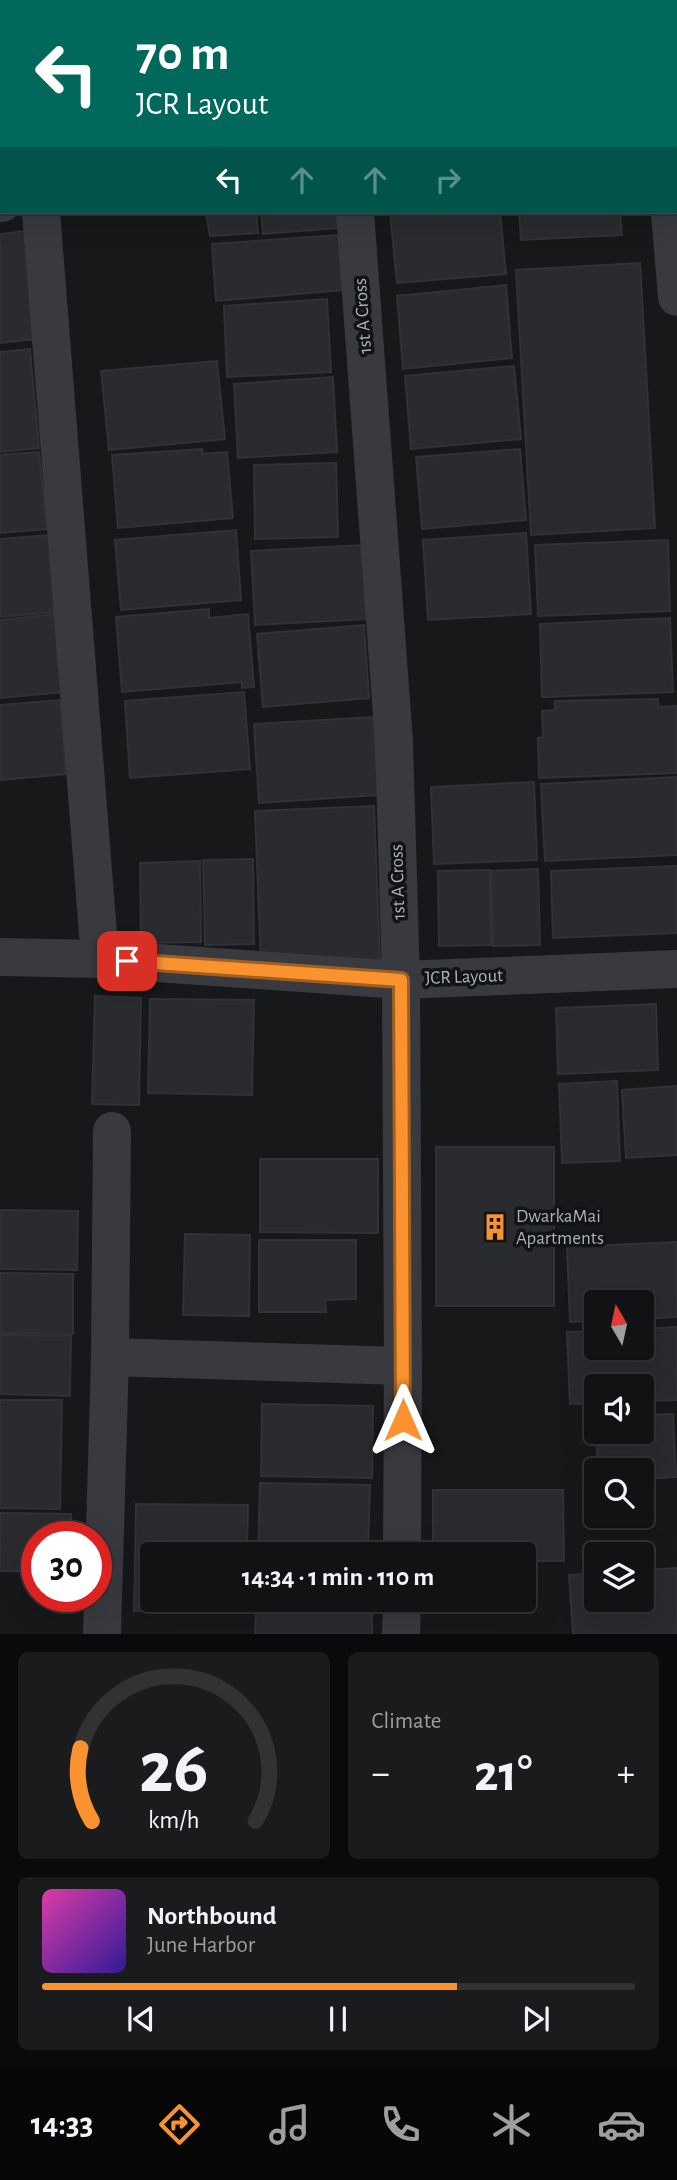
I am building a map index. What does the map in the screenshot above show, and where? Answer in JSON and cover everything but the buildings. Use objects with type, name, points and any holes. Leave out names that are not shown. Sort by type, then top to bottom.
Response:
[{"type":"street","points":[[41,214],[100,959]]},
{"type":"street","name":"1st A Cross","points":[[355,214],[394,742],[401,980],[402,1542]]},
{"type":"street","points":[[670,214],[677,297]]},
{"type":"street","name":"JCR Layout","points":[[0,957],[100,959],[401,980],[677,969]]},
{"type":"street","points":[[102,1634],[110,1357],[112,1131]]},
{"type":"street","points":[[110,1357],[403,1366]]},
{"type":"street","points":[[401,1612],[401,1634]]},
{"type":"place","name":"DwarkaMai Apartments","points":[[495,1227]]},
{"type":"route","points":[[127,961],[401,980],[403,1420]]}]
